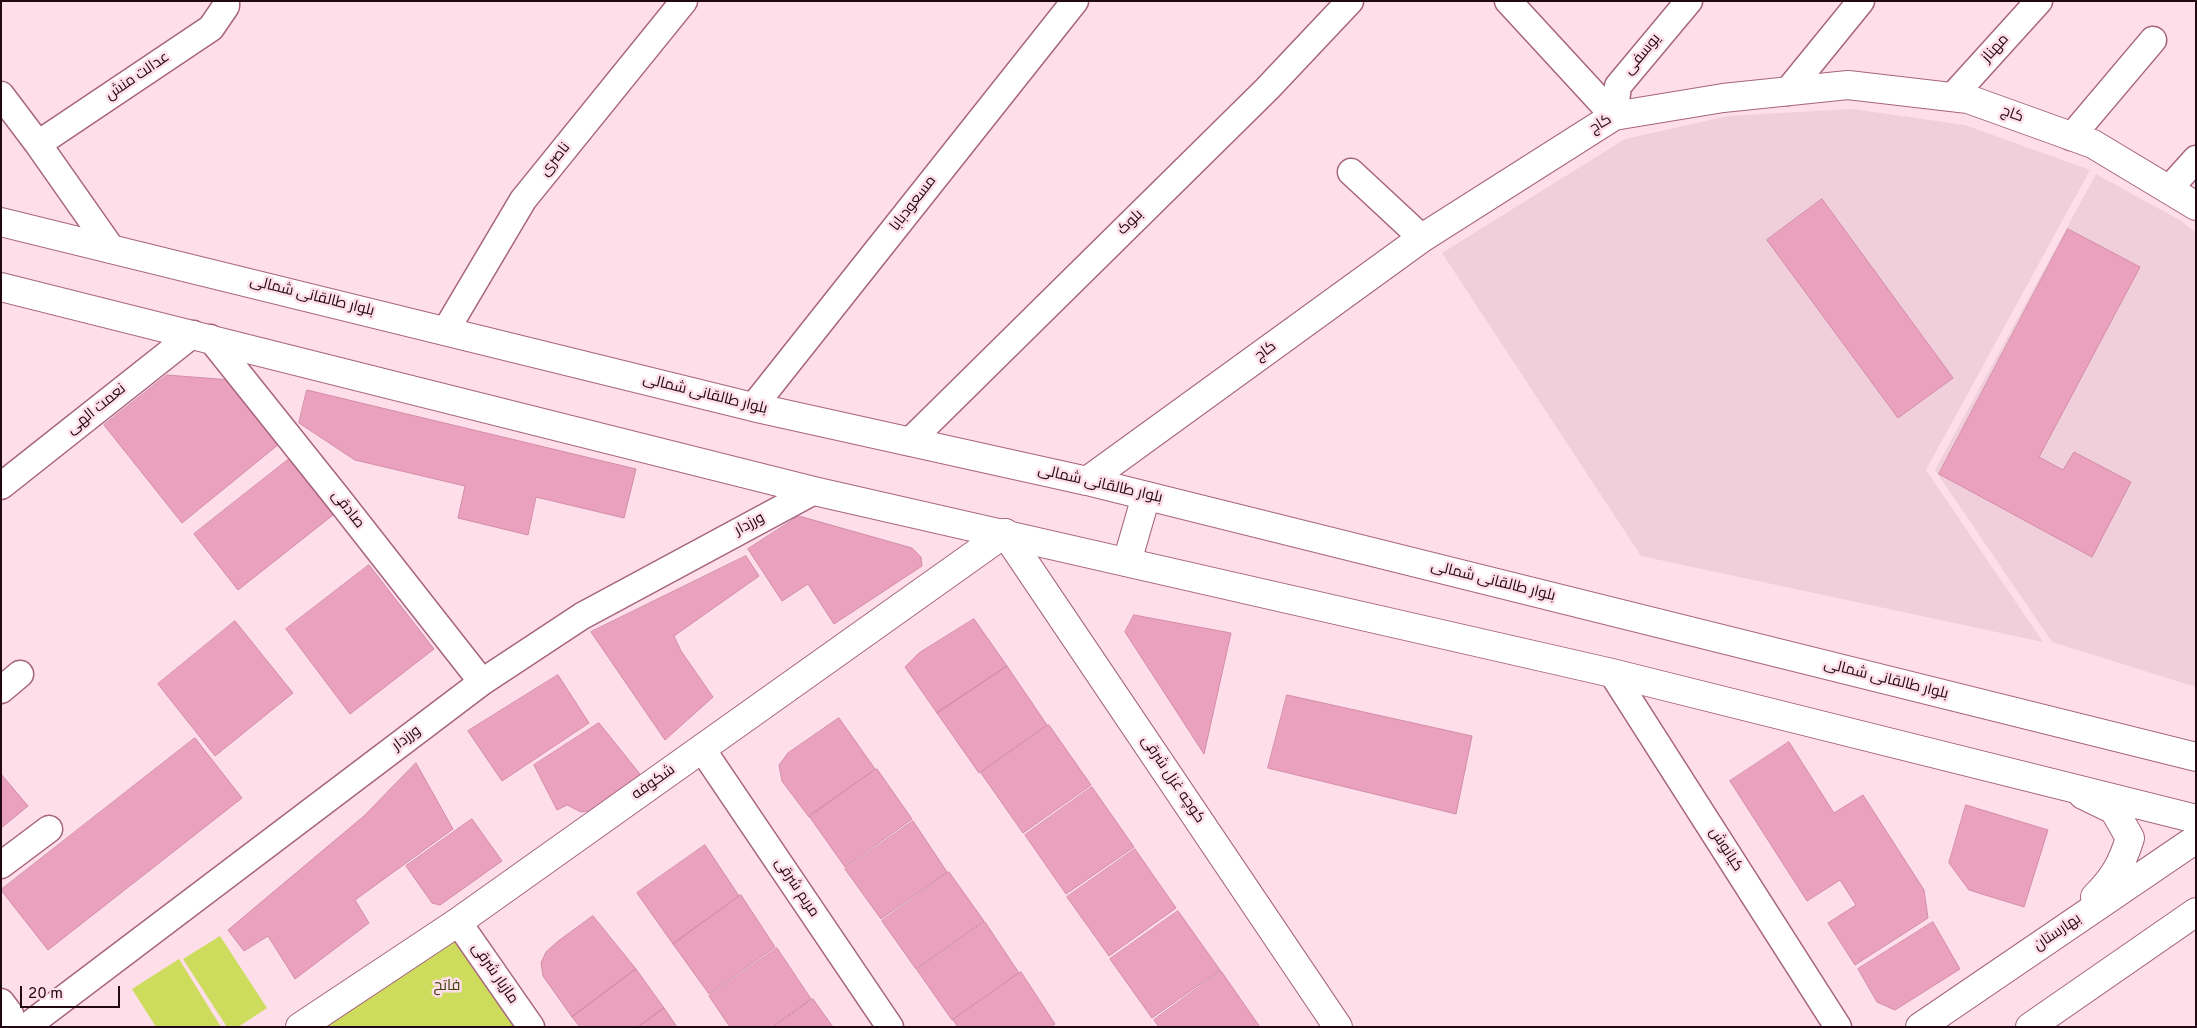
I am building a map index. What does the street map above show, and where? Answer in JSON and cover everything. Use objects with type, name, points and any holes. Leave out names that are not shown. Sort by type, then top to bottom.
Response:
[{"type":"main road","name":"کاج","points":[[1087,481],[1422,238],[1614,116],[1723,98],[1848,85],[1968,99],[2092,144],[2196,206]]},
{"type":"main road","name":"بلوار طالقانی شمالی","points":[[1,222],[753,407],[1087,481],[2196,757]]},
{"type":"main road","points":[[1,287],[814,491],[1005,533],[1612,673],[2196,819]]},
{"type":"main road","points":[[1127,562],[1146,496]]},
{"type":"main road","name":"شکوفه","points":[[300,1027],[458,922],[1005,533]]},
{"type":"main road","name":"کوچه غزل شرقی","points":[[1005,533],[1338,1027]]},
{"type":"main road","points":[[2064,929],[2113,878],[2124,857],[2130,838],[2114,810],[2066,787]]},
{"type":"main road","name":"بهارستان","points":[[1920,1027],[2196,839]]},
{"type":"main road","points":[[2030,1027],[2196,912]]},
{"type":"street","name":"عدالت منش","points":[[38,144],[211,28],[226,6],[226,1]]},
{"type":"street","name":"ناصری","points":[[446,330],[523,200],[684,1]]},
{"type":"street","name":"مسعودبابا","points":[[753,407],[1075,1]]},
{"type":"street","name":"بلوک","points":[[909,442],[1267,89],[1350,1]]},
{"type":"street","points":[[1508,1],[1614,116]]},
{"type":"street","name":"یوسفی","points":[[1614,116],[1618,86],[1689,1]]},
{"type":"street","points":[[1787,92],[1861,1]]},
{"type":"street","name":"مهناز","points":[[1952,97],[2039,1]]},
{"type":"street","points":[[2071,136],[2153,40]]},
{"type":"street","points":[[1,95],[111,248]]},
{"type":"street","points":[[2169,189],[2196,159]]},
{"type":"street","points":[[1351,172],[1422,238]]},
{"type":"street","name":"نعمت الهی","points":[[1,486],[201,336]]},
{"type":"street","name":"صادقی","points":[[201,336],[338,497],[482,682]]},
{"type":"street","name":"ورزدار","points":[[26,1027],[482,682],[582,616],[814,491]]},
{"type":"street","name":"کیانوش","points":[[1612,673],[1838,1027]]},
{"type":"street","name":"مریم شرقی","points":[[702,749],[890,1027]]},
{"type":"street","points":[[1,865],[49,829]]},
{"type":"street","name":"مازیار شرقی","points":[[458,922],[531,1027]]},
{"type":"street","points":[[1,1002],[10,1014],[13,1027]]},
{"type":"shaded area","points":[[1853,109],[1965,125],[2090,170],[1926,470],[2043,642],[1641,556],[1442,253],[1625,139],[1728,116]]},
{"type":"shaded area","points":[[2096,174],[2183,222],[2196,233],[2196,687],[2052,642],[1935,470]]},
{"type":"green space","name":"فاتح","points":[[458,930],[523,1027],[322,1027]]},
{"type":"green space","points":[[220,936],[267,1008],[238,1027],[227,1027],[183,959]]},
{"type":"green space","points":[[179,959],[221,1027],[156,1027],[132,989]]},
{"type":"building","points":[[1822,199],[1953,378],[1898,418],[1767,240]]},
{"type":"building","points":[[2068,229],[2140,267],[2039,457],[2063,470],[2074,452],[2131,482],[2092,557],[1939,474]]},
{"type":"building","points":[[167,375],[231,380],[279,444],[182,523],[104,425]]},
{"type":"building","points":[[307,390],[636,469],[624,518],[536,497],[528,535],[458,518],[465,486],[355,460],[299,423]]},
{"type":"building","points":[[289,459],[333,515],[238,590],[194,534]]},
{"type":"building","points":[[799,516],[912,548],[921,557],[922,566],[834,624],[808,584],[782,601],[748,549]]},
{"type":"building","points":[[746,556],[759,576],[674,636],[681,651],[713,697],[665,740],[591,632]]},
{"type":"building","points":[[369,565],[434,649],[350,714],[286,629]]},
{"type":"building","points":[[1134,615],[1231,633],[1204,754],[1125,632]]},
{"type":"building","points":[[974,619],[1007,666],[937,713],[905,667],[919,653]]},
{"type":"building","points":[[235,621],[293,693],[215,756],[158,684]]},
{"type":"building","points":[[1007,666],[1047,725],[979,773],[937,713]]},
{"type":"building","points":[[558,675],[589,723],[502,781],[468,731]]},
{"type":"building","points":[[1287,695],[1472,736],[1456,814],[1268,768]]},
{"type":"building","points":[[839,718],[875,769],[809,817],[782,781],[779,765],[788,753]]},
{"type":"building","points":[[599,723],[644,779],[594,810],[581,812],[567,805],[557,810],[534,765]]},
{"type":"building","points":[[1049,725],[1091,785],[1023,833],[981,773]]},
{"type":"building","points":[[195,738],[242,798],[48,950],[1,890]]},
{"type":"building","points":[[1789,742],[1834,813],[1863,795],[1924,890],[1928,918],[1855,965],[1828,923],[1856,905],[1840,880],[1807,901],[1730,781]]},
{"type":"building","points":[[416,763],[453,829],[355,900],[369,923],[295,979],[268,936],[244,951],[228,930],[364,816]]},
{"type":"building","points":[[877,769],[912,819],[845,867],[809,816]]},
{"type":"building","points":[[1,774],[28,806],[1,828]]},
{"type":"building","points":[[1092,787],[1134,847],[1066,894],[1025,835]]},
{"type":"building","points":[[1966,805],[2048,830],[2024,907],[1969,890],[1949,863]]},
{"type":"building","points":[[472,819],[502,861],[440,905],[432,903],[406,866]]},
{"type":"building","points":[[913,821],[947,872],[881,919],[845,869]]},
{"type":"building","points":[[705,845],[739,896],[673,944],[637,893]]},
{"type":"building","points":[[1135,849],[1176,908],[1109,956],[1067,897]]},
{"type":"building","points":[[949,872],[984,921],[916,969],[882,921]]},
{"type":"building","points":[[741,895],[775,947],[709,994],[673,944]]},
{"type":"building","points":[[1178,911],[1220,970],[1152,1018],[1110,959]]},
{"type":"building","points":[[593,916],[636,969],[572,1017],[543,976],[541,963],[546,952],[557,942]]},
{"type":"building","points":[[985,922],[1019,973],[952,1020],[917,970]]},
{"type":"building","points":[[1933,922],[1960,969],[1895,1010],[1877,1002],[1858,969]]},
{"type":"building","points":[[777,948],[811,999],[772,1027],[730,1027],[709,996]]},
{"type":"building","points":[[636,969],[664,1008],[638,1027],[580,1027],[572,1017]]},
{"type":"building","points":[[1221,971],[1260,1027],[1159,1027],[1154,1020]]},
{"type":"building","points":[[1021,972],[1055,1024],[1051,1027],[958,1027],[953,1020]]},
{"type":"building","points":[[813,999],[833,1027],[774,1027]]},
{"type":"building","points":[[664,1008],[677,1027],[638,1027]]}]
